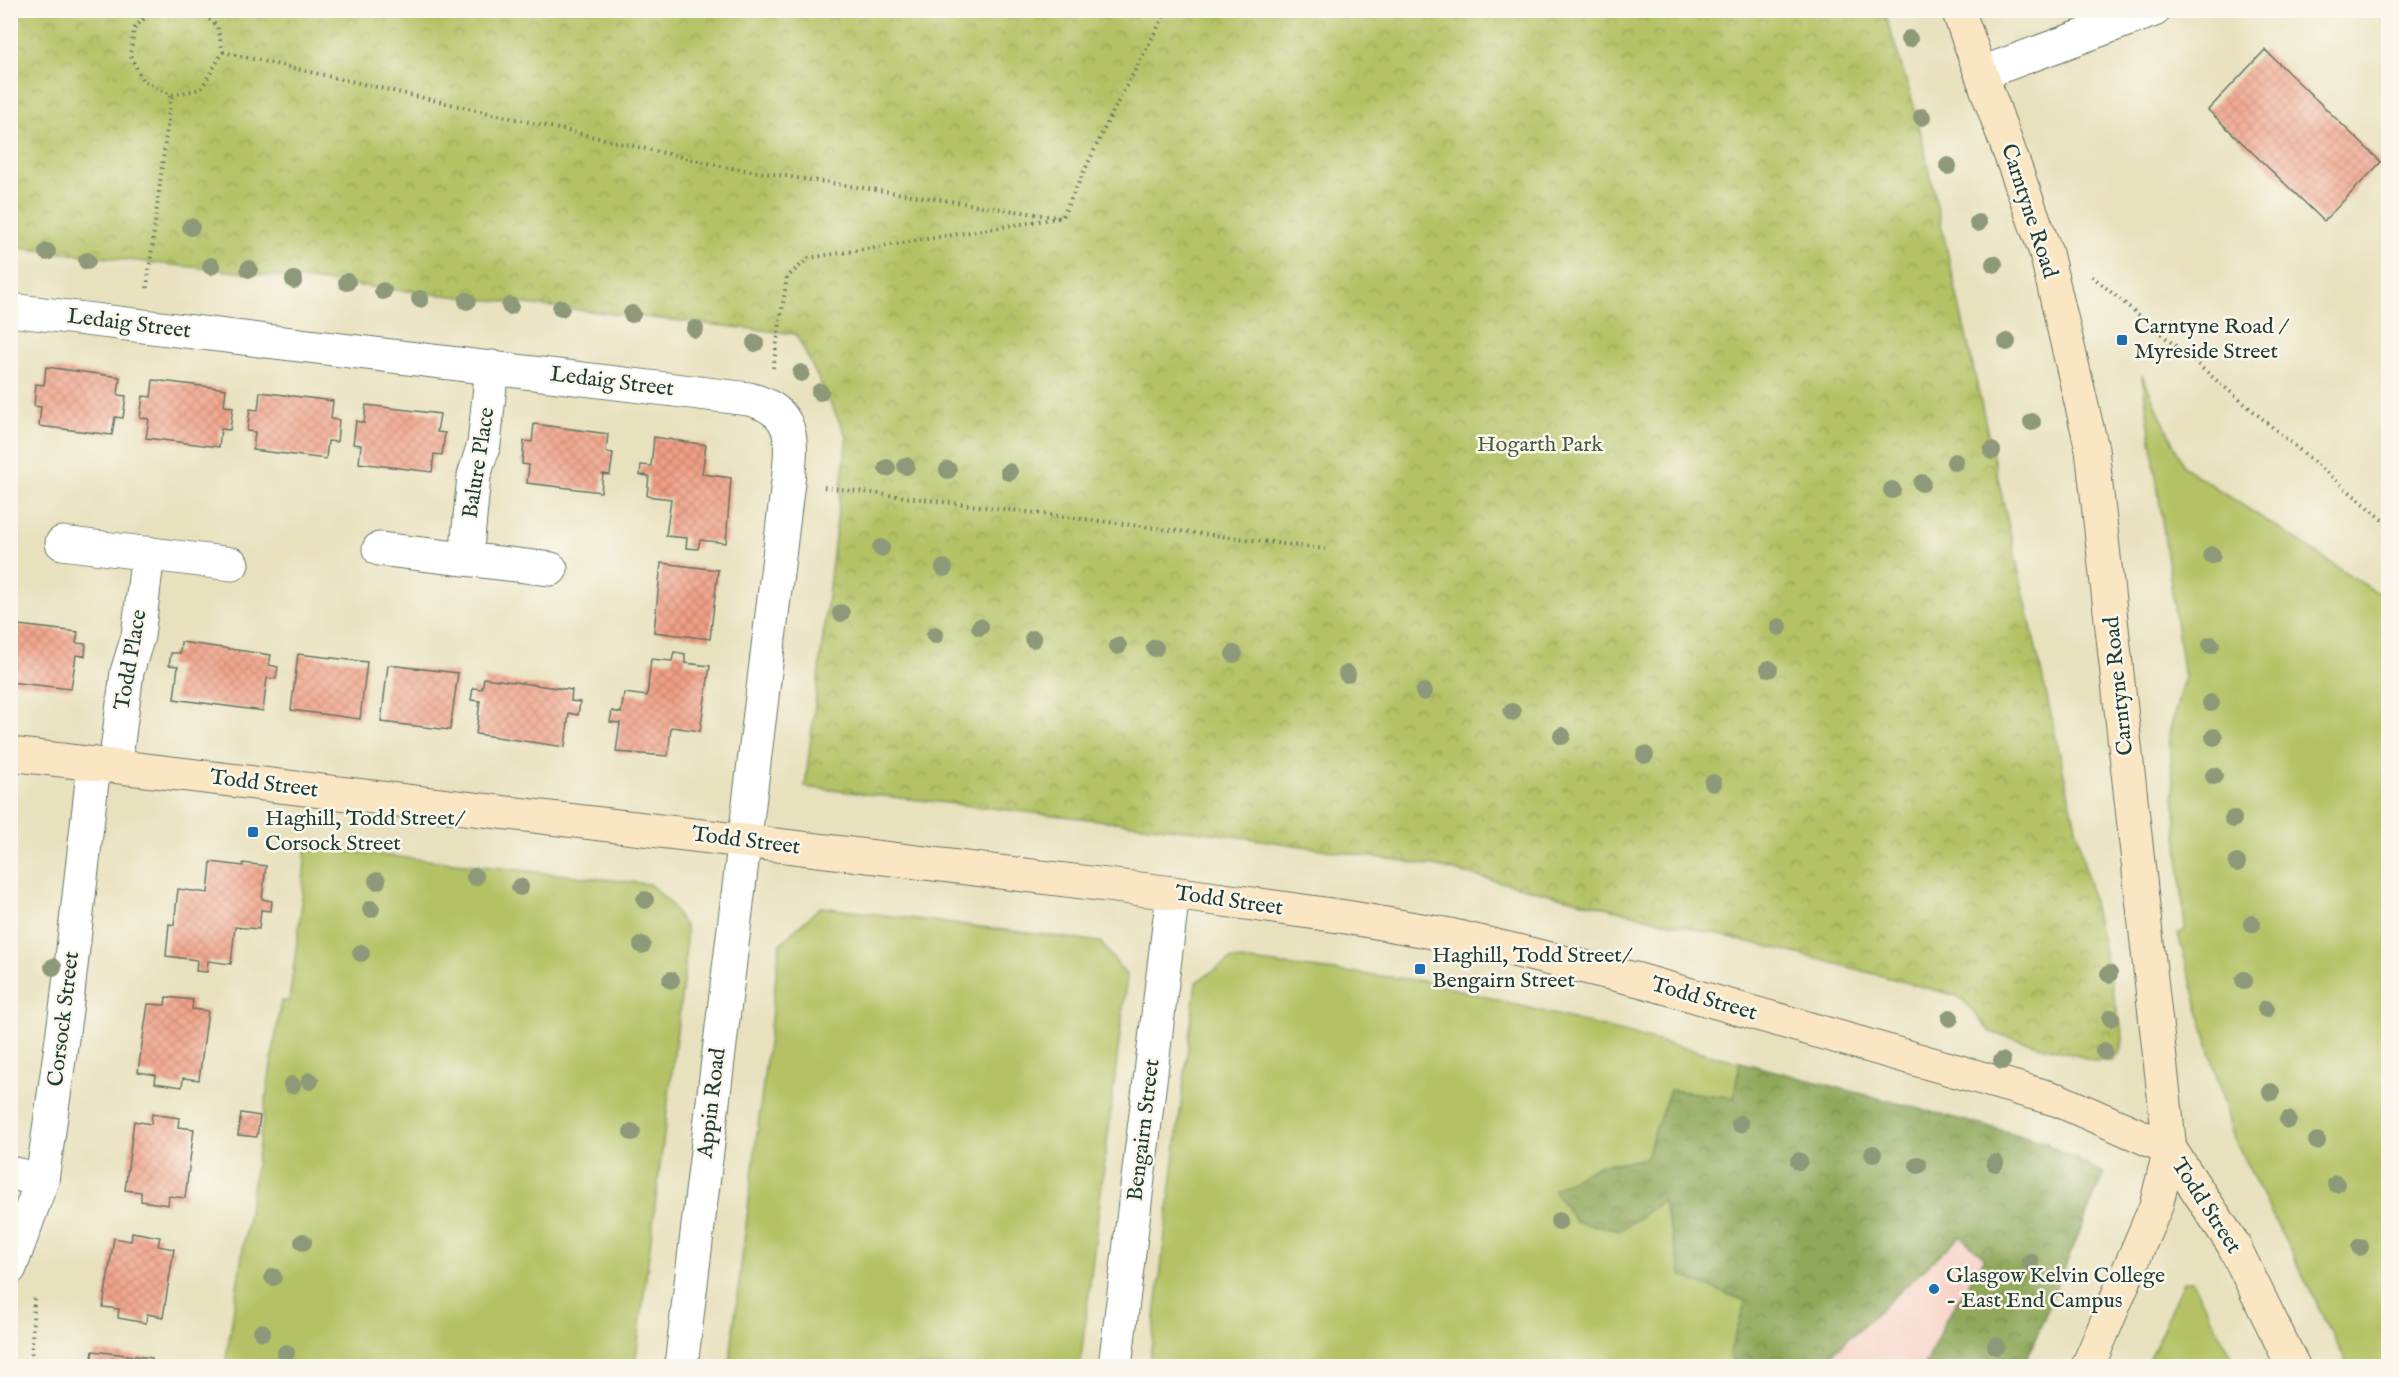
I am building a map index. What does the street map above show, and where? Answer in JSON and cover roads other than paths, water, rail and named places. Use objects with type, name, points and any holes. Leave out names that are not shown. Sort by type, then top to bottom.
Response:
[{"type":"street","name":"Carntyne Road","points":[[1958,10],[1982,73],[2022,193],[2046,253],[2092,449],[2170,1149],[2156,1206],[2088,1366]]},
{"type":"street","points":[[1982,73],[2154,10]]},
{"type":"street","name":"Ledaig Street","points":[[10,310],[749,399],[767,404],[783,418],[791,442],[744,841]]},
{"type":"street","name":"Balure Place","points":[[466,559],[474,476],[484,444],[492,368]]},
{"type":"street","points":[[62,543],[231,564]]},
{"type":"street","points":[[379,549],[552,569]]},
{"type":"street","name":"Todd Place","points":[[104,765],[138,636],[148,553]]},
{"type":"street","name":"Todd Street","points":[[10,754],[1173,893],[1450,934],[1618,975],[2058,1100],[2170,1149],[2233,1244],[2294,1366]]},
{"type":"street","name":"Corsock Street","points":[[10,1268],[42,1180],[104,765]]},
{"type":"street","name":"Appin Road","points":[[681,1366],[744,841]]},
{"type":"street","name":"Bengairn Street","points":[[1115,1366],[1173,893]]},
{"type":"street","points":[[10,1173],[42,1180]]},
{"type":"place","name":"Carntyne Road / Myreside Street","points":[[2122,340]]},
{"type":"place","name":"Haghill, Todd Street/ Corsock Street","points":[[253,832]]},
{"type":"place","name":"Haghill, Todd Street/ Bengairn Street","points":[[1420,969]]},
{"type":"place","name":"Glasgow Kelvin College - East End Campus","points":[[1934,1289]]},
{"type":"park label","name":"Hogarth Park","points":[[1540,445]]}]
